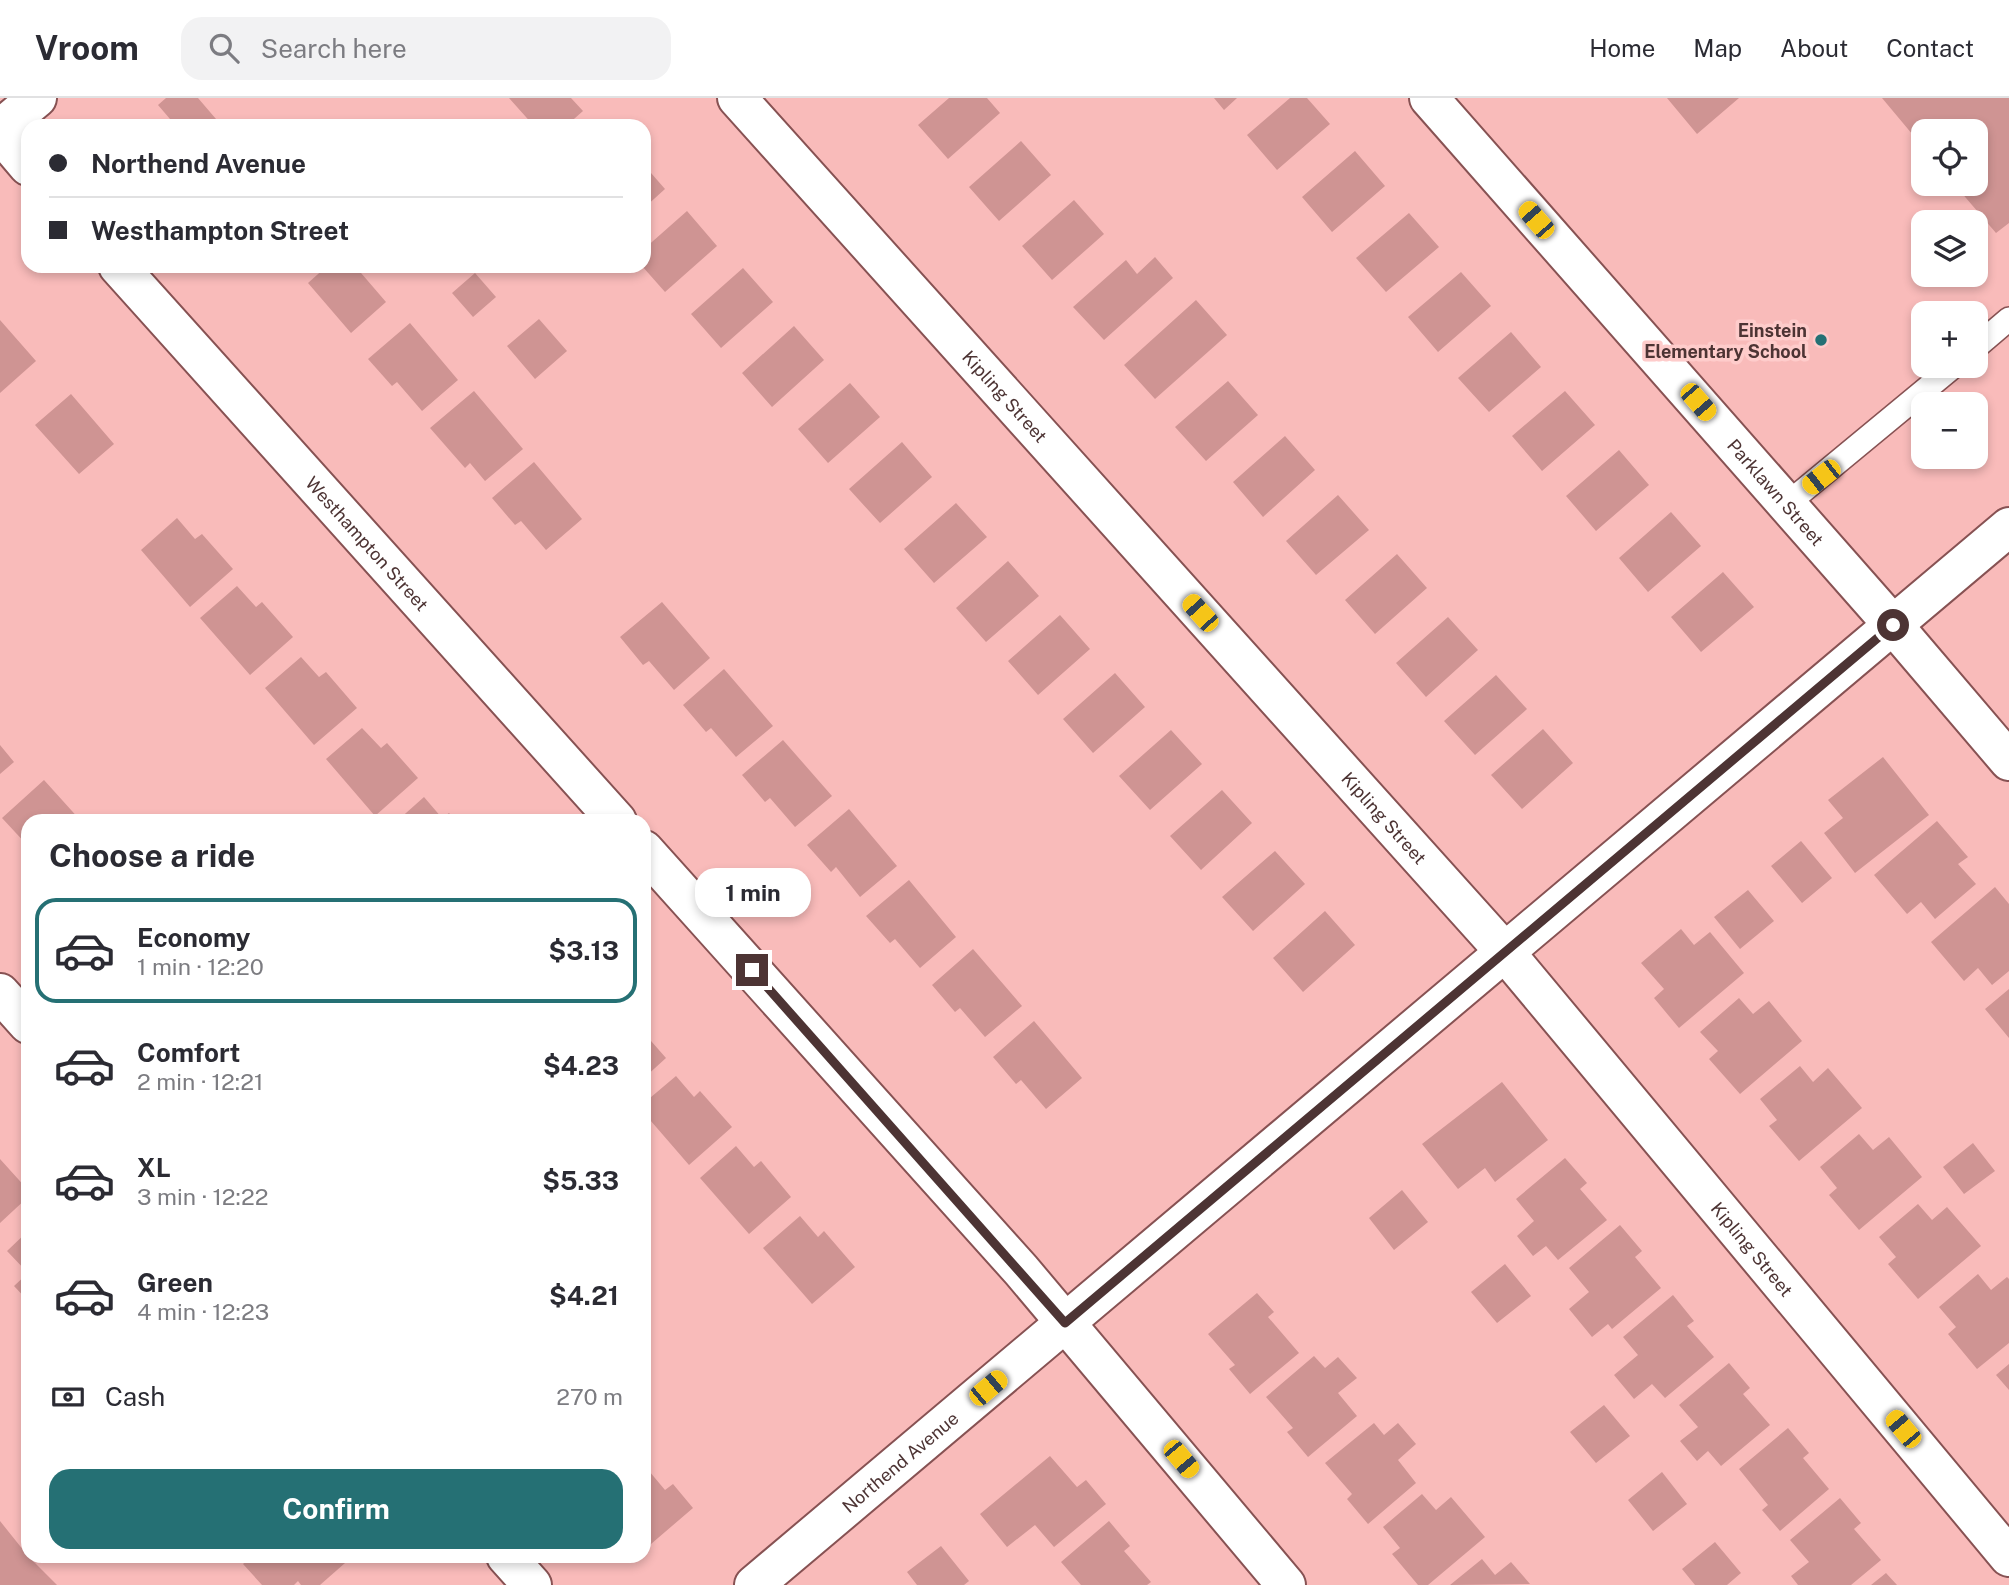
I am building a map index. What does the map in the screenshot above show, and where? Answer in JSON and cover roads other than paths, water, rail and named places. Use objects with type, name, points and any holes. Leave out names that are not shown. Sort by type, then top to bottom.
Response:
[{"type":"street","points":[[21,157],[0,131],[37,98]]},
{"type":"street","name":"Kipling Street","points":[[737,98],[1504,951],[2009,1556]]},
{"type":"street","name":"Parklawn Street","points":[[1429,98],[1893,625],[2009,761]]},
{"type":"street","name":"Westhampton Street","points":[[124,273],[611,814]]},
{"type":"street","name":"Northend Avenue","points":[[754,1585],[2009,527]]},
{"type":"street","points":[[651,858],[1021,1270],[1286,1585]]},
{"type":"street","points":[[0,993],[21,1016]]},
{"type":"street","points":[[512,1563],[532,1585]]},
{"type":"lane","points":[[1988,337],[2009,319]]},
{"type":"lane","points":[[1787,504],[1939,378]]},
{"type":"place","name":"Einstein Elementary School","points":[[1821,340]]}]
